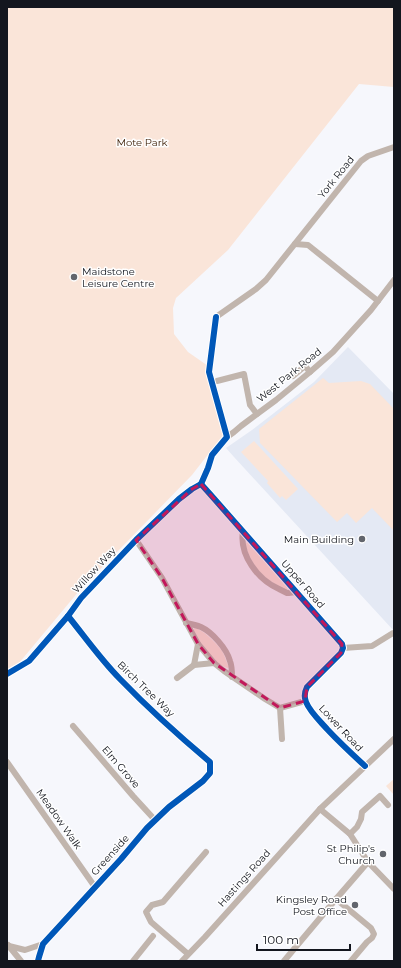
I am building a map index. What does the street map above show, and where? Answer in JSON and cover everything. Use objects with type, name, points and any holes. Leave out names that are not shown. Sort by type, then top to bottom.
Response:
[{"type":"street","name":"York Road","points":[[216,317],[261,284],[270,275],[361,161],[368,156],[394,147]]},
{"type":"street","points":[[304,233],[307,236],[308,244]]},
{"type":"street","points":[[295,244],[308,244],[378,301]]},
{"type":"street","name":"West Park Road","points":[[201,484],[212,455],[227,437],[269,406],[333,352],[368,314],[394,280]]},
{"type":"street","points":[[293,376],[305,366],[310,372]]},
{"type":"street","points":[[217,381],[244,374],[250,405],[257,414]]},
{"type":"street","name":"Upper Road","points":[[201,484],[338,639],[343,648]]},
{"type":"street","name":"Willow Way","points":[[7,674],[29,660],[68,616],[81,598],[136,540],[185,494],[201,484]]},
{"type":"street","name":"Upper Road","points":[[243,531],[242,538],[247,558],[261,577],[272,586],[288,593],[297,592]]},
{"type":"street","points":[[136,540],[162,578],[198,644],[214,663],[232,677],[280,708],[282,738]]},
{"type":"street","name":"Birch Tree Way","points":[[68,616],[120,679],[210,762],[210,773]]},
{"type":"street","points":[[186,623],[195,624],[204,628],[217,640],[231,661],[232,677]]},
{"type":"street","points":[[305,701],[307,687],[341,653],[343,648],[372,646],[394,634]]},
{"type":"street","points":[[194,665],[198,644]]},
{"type":"street","points":[[177,678],[194,665],[214,663]]},
{"type":"street","name":"Lower Road","points":[[280,708],[305,701],[311,711],[350,753],[365,766]]},
{"type":"street","name":"Elm Grove","points":[[73,726],[155,820]]},
{"type":"street","name":"Hastings Road","points":[[182,961],[320,808],[394,739]]},
{"type":"street","name":"Meadow Walk","points":[[7,762],[95,887]]},
{"type":"street","name":"Greenside","points":[[38,961],[43,944],[155,820],[169,807],[203,781],[210,773]]},
{"type":"street","points":[[350,834],[357,827],[362,812],[380,796],[388,805]]},
{"type":"street","points":[[320,808],[350,834],[368,862],[394,889]]},
{"type":"street","points":[[188,954],[151,922],[146,912],[152,905],[163,902],[206,852]]},
{"type":"street","points":[[284,961],[368,862]]},
{"type":"street","points":[[336,899],[371,928],[374,934],[351,961]]},
{"type":"street","points":[[133,961],[154,936]]},
{"type":"street","points":[[8,944],[25,950],[43,944]]},
{"type":"street","points":[[8,944],[21,961]]},
{"type":"highlighted area","points":[[201,484],[342,644],[341,653],[307,687],[305,701],[280,708],[214,663],[198,644],[162,578],[136,540],[192,489]]},
{"type":"shaded area","points":[[348,347],[394,394],[394,631],[226,448],[252,430],[314,382]]},
{"type":"green space","name":"Mote Park","points":[[7,7],[394,7],[394,87],[359,84],[228,250],[176,298],[173,308],[174,334],[188,352],[211,368],[227,430],[192,475],[79,591],[19,663],[7,669]]},
{"type":"green space","points":[[323,378],[329,383],[361,381],[370,384],[394,409],[394,531],[372,508],[356,523],[347,513],[337,522],[260,443],[259,429]]},
{"type":"green space","points":[[254,441],[298,489],[286,500],[282,496],[280,498],[267,483],[268,481],[241,452]]},
{"type":"green space","points":[[247,542],[288,587],[287,590],[278,586],[260,572],[248,553],[245,544]]},
{"type":"green space","points":[[194,628],[205,634],[220,648],[229,667],[228,668],[218,663],[208,653],[194,631]]},
{"type":"green space","points":[[394,779],[394,795],[386,786]]},
{"type":"cycle path","points":[[201,484],[212,455],[227,437],[209,372],[216,317]]},
{"type":"cycle path","points":[[201,484],[342,644],[343,648],[341,653],[307,687],[305,700],[318,720],[365,766]]},
{"type":"cycle path","points":[[7,674],[29,661],[68,616],[81,598],[136,540],[179,499],[201,484]]},
{"type":"cycle path","points":[[38,961],[43,944],[121,859],[147,828],[169,807],[203,781],[210,773],[210,762],[164,722],[113,672],[68,616]]},
{"type":"place","name":"Maidstone Leisure Centre","points":[[74,277]]},
{"type":"place","name":"Main Building","points":[[362,539]]},
{"type":"place","name":"St Philip's Church","points":[[383,854]]},
{"type":"place","name":"Kingsley Road Post Office","points":[[355,905]]}]
